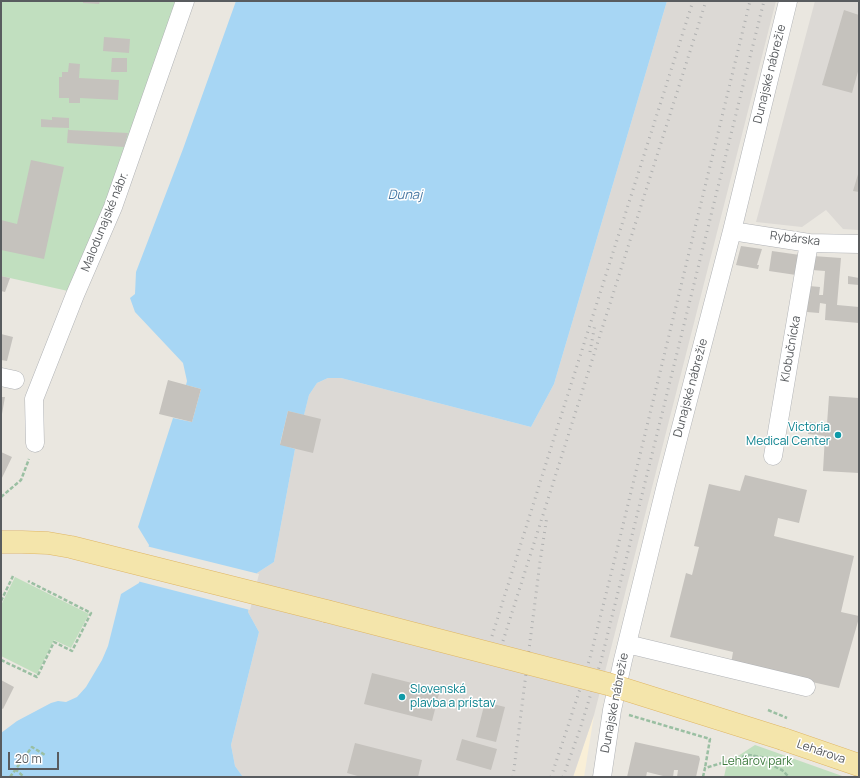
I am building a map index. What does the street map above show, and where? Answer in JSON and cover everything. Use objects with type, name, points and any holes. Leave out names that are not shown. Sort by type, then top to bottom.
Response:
[{"type":"main road","name":"Lehárova","points":[[1,542],[48,543],[71,546],[608,684],[782,747],[859,765]]},
{"type":"street","name":"Malodunajské nábr.","points":[[35,443],[34,399],[75,295],[113,207],[185,1]]},
{"type":"street","name":"Dunajské nábrežie","points":[[602,777],[611,716],[627,644],[732,231],[788,1]]},
{"type":"street","name":"Rybárska","points":[[732,231],[809,243],[859,244]]},
{"type":"street","name":"Klobučnícka","points":[[773,456],[809,243]]},
{"type":"street","points":[[627,644],[806,687]]},
{"type":"path","points":[[1,497],[21,480],[35,443]]},
{"type":"path","points":[[1,601],[13,576]]},
{"type":"path","points":[[1,660],[37,677],[54,642],[72,651],[91,613],[28,581]]},
{"type":"path","points":[[625,714],[710,739],[703,777]]},
{"type":"path","points":[[10,777],[32,747],[45,755]]},
{"type":"path","points":[[705,768],[749,754],[780,760],[782,747]]},
{"type":"path","points":[[749,754],[782,770],[789,777]]},
{"type":"path","points":[[15,770],[24,777]]},
{"type":"shaded area","points":[[667,1],[776,1],[594,715],[573,777],[243,777],[235,766],[231,745],[259,632],[248,612],[257,573],[274,562],[295,449],[280,445],[288,411],[304,414],[309,395],[317,383],[328,378],[341,378],[531,427],[554,384]]},
{"type":"shaded area","points":[[815,1],[859,1],[859,230],[843,229],[826,210],[802,227],[756,222]]},
{"type":"shaded area","points":[[594,715],[584,777],[573,777]]},
{"type":"green space","points":[[1,1],[177,1],[103,209],[68,291],[1,276]]},
{"type":"green space","points":[[15,577],[89,614],[71,648],[54,640],[37,674],[1,656],[1,605]]},
{"type":"green space","name":"Lehárov park","points":[[755,745],[845,777],[724,777],[727,763]]},
{"type":"water","name":"Dunaj","points":[[236,1],[667,1],[554,384],[531,427],[341,378],[328,378],[317,383],[309,395],[304,415],[288,411],[280,444],[295,449],[274,562],[257,573],[248,612],[259,632],[231,745],[235,766],[243,777],[1,777],[1,733],[17,721],[51,703],[58,701],[66,702],[77,697],[86,687],[102,660],[108,646],[121,594],[139,583],[149,545],[138,527],[173,418],[192,422],[201,389],[186,385],[187,381],[183,363],[135,312],[130,298],[135,294],[136,272],[183,149]]},
{"type":"pier","points":[[146,546],[259,574],[250,610],[137,581]]},
{"type":"building","points":[[83,1],[100,1],[99,4],[83,3]]},
{"type":"building","points":[[844,10],[859,15],[859,68],[852,93],[822,85]]},
{"type":"building","points":[[104,37],[130,39],[129,53],[103,51]]},
{"type":"building","points":[[112,58],[127,58],[127,72],[111,72]]},
{"type":"building","points":[[69,63],[80,64],[79,78],[119,80],[118,100],[80,98],[80,103],[69,103],[69,98],[59,98],[59,77],[62,77],[62,72],[68,72]]},
{"type":"building","points":[[52,117],[69,118],[69,128],[41,127],[41,119],[52,120]]},
{"type":"building","points":[[68,129],[128,133],[124,147],[67,143]]},
{"type":"building","points":[[31,160],[64,167],[44,259],[1,250],[1,220],[17,224]]},
{"type":"building","points":[[859,171],[859,192],[853,191]]},
{"type":"building","points":[[741,246],[762,249],[757,265],[759,265],[758,269],[736,265]]},
{"type":"building","points":[[772,251],[800,255],[796,275],[769,271]]},
{"type":"building","points":[[813,256],[841,258],[837,305],[859,307],[859,323],[825,320],[826,304],[820,303],[819,313],[807,312],[809,286],[820,287],[819,295],[823,295],[825,271],[812,270]]},
{"type":"building","points":[[1,276],[10,278],[5,292],[1,291]]},
{"type":"building","points":[[848,276],[859,278],[859,285],[848,284]]},
{"type":"building","points":[[1,334],[13,337],[7,361],[1,360]]},
{"type":"building","points":[[168,380],[201,389],[192,422],[159,414]]},
{"type":"building","name":"Victoria Medical Center","points":[[829,396],[859,398],[859,473],[823,471],[825,436],[808,434],[809,422],[827,424]]},
{"type":"building","points":[[1,397],[5,397],[2,414],[1,414]]},
{"type":"building","points":[[288,411],[321,419],[313,453],[280,445]]},
{"type":"building","points":[[1,452],[12,457],[1,480]]},
{"type":"building","points":[[745,475],[807,490],[799,523],[778,518],[774,536],[854,556],[841,612],[859,616],[859,618],[839,688],[731,664],[733,652],[670,637],[686,573],[692,575],[699,547],[694,546],[709,484],[740,491]]},
{"type":"building","name":"Slovenská plavba a prístav","points":[[372,673],[440,690],[432,721],[364,704]]},
{"type":"building","points":[[1,680],[14,687],[3,709],[1,708]]},
{"type":"building","points":[[485,702],[505,707],[496,742],[476,737]]},
{"type":"building","points":[[462,739],[497,749],[491,770],[456,760]]},
{"type":"building","points":[[635,742],[699,756],[700,759],[696,777],[677,777],[678,770],[674,770],[673,777],[647,772],[646,777],[627,777]]},
{"type":"building","points":[[355,743],[422,760],[418,777],[361,777],[347,773]]},
{"type":"railway","points":[[492,636],[693,1]]},
{"type":"railway","points":[[503,641],[706,1]]},
{"type":"railway","points":[[551,777],[590,658],[750,1]]},
{"type":"railway","points":[[563,777],[580,729],[601,661],[764,1]]},
{"type":"railway","points":[[590,352],[595,324]]},
{"type":"railway","points":[[513,777],[547,516]]},
{"type":"place","name":"Victoria Medical Center","points":[[838,435]]},
{"type":"place","name":"Slovenská plavba a prístav","points":[[402,697]]}]
